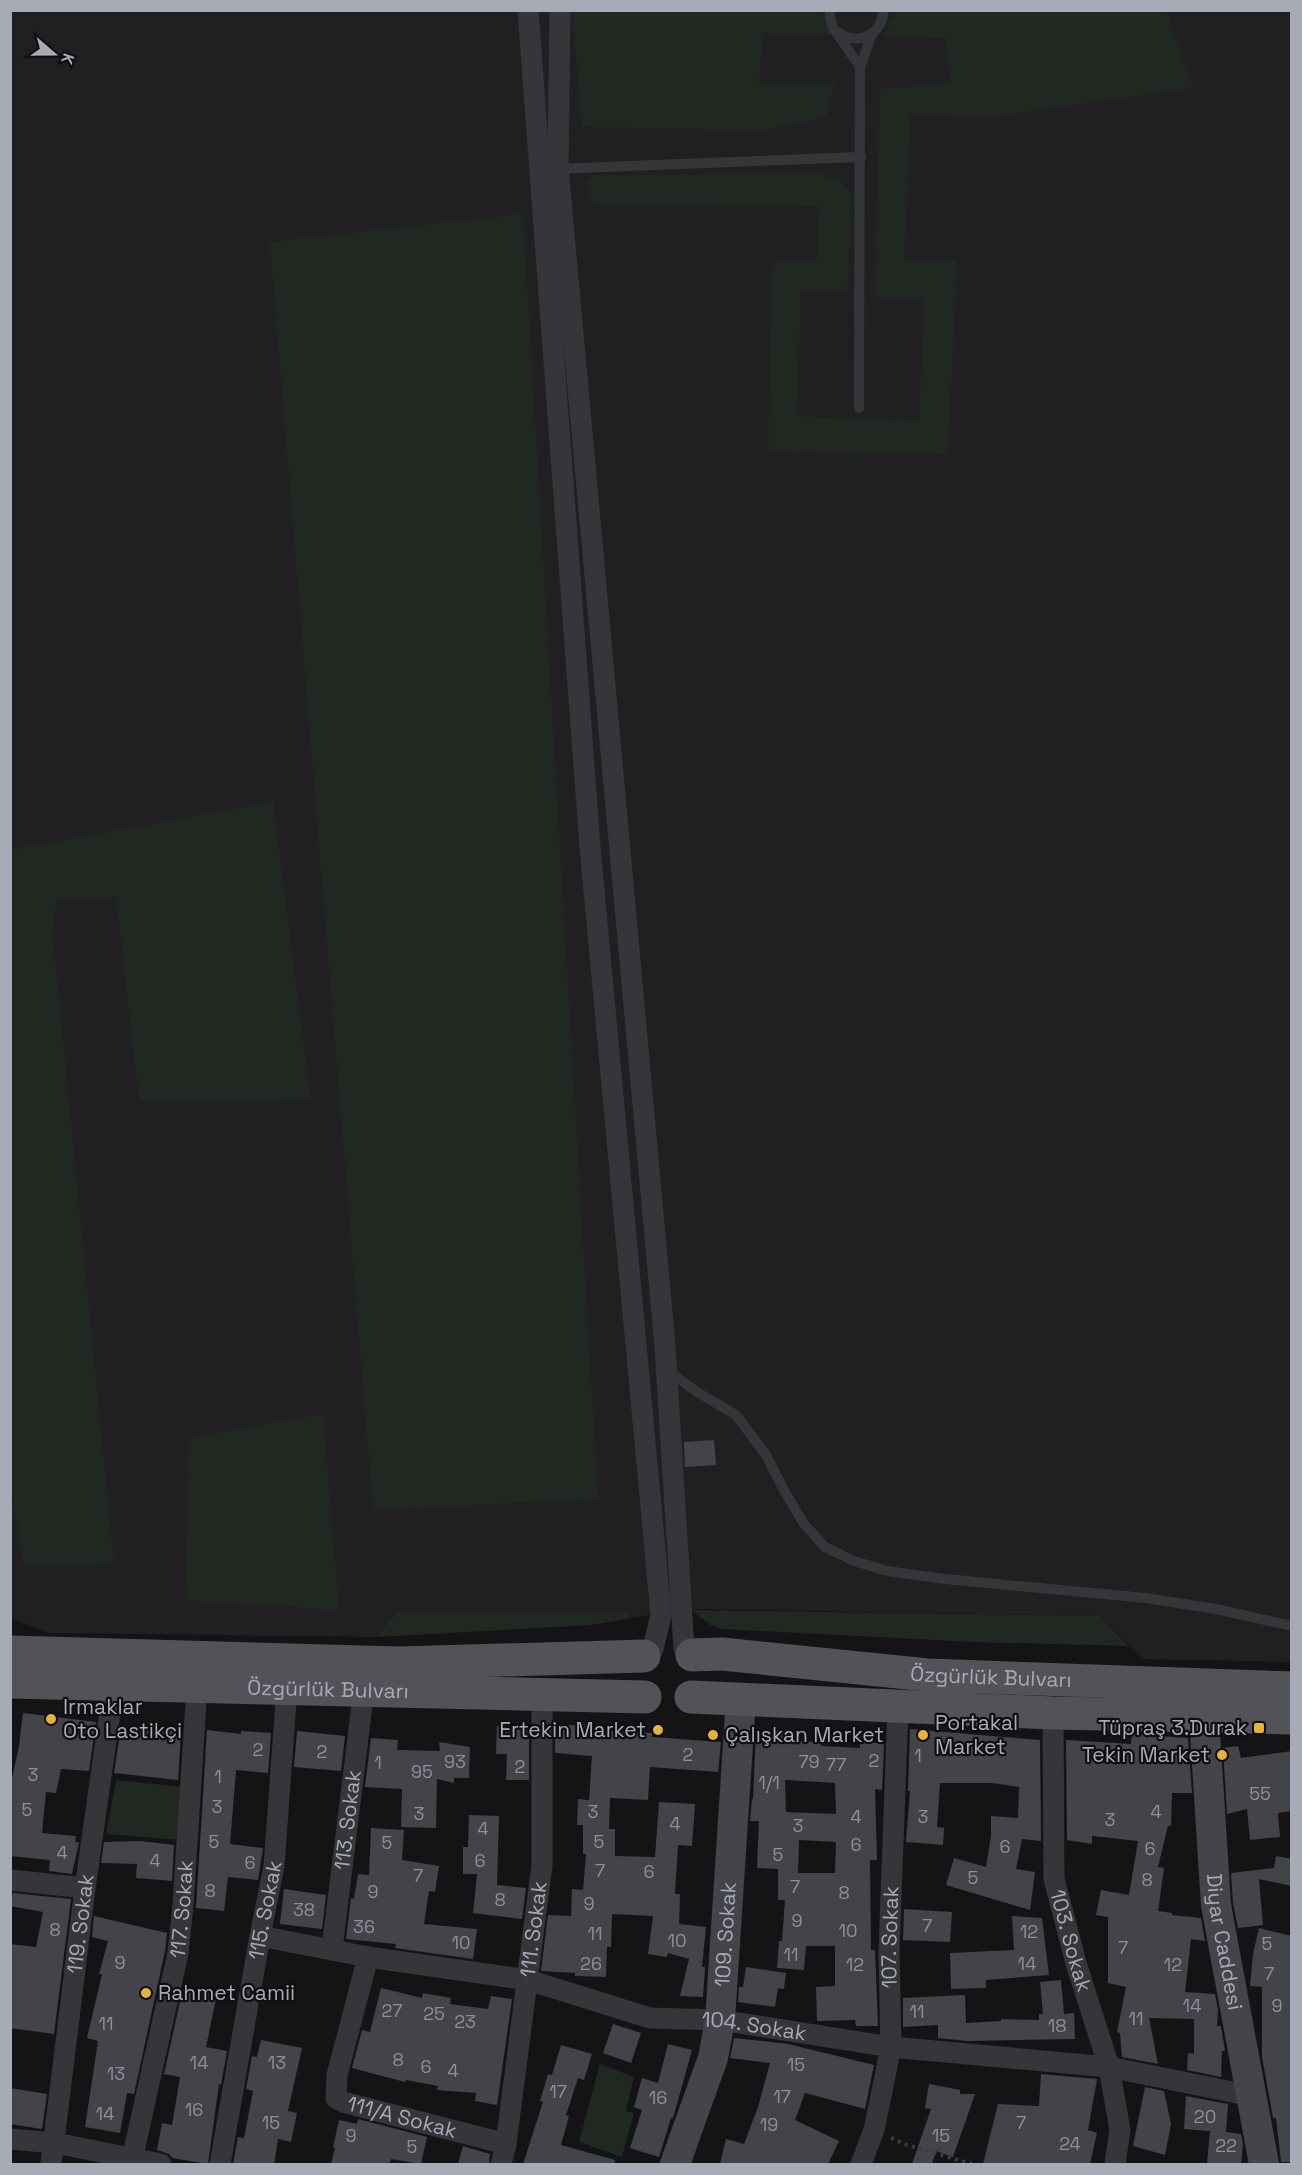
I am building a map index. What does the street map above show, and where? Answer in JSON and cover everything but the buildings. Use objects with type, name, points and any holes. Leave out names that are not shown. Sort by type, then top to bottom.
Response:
[{"type":"main road","name":"Özgürlük Bulvarı","points":[[12,1679],[668,1652],[722,1654],[928,1675],[1292,1688]]},
{"type":"main road","points":[[668,1652],[699,1671],[699,1681],[691,1697],[683,1703],[673,1707],[663,1707],[645,1697],[637,1681],[637,1672],[668,1652]]},
{"type":"main road","name":"Özgürlük Bulvarı","points":[[12,1679],[197,1687],[645,1697]]},
{"type":"main road","name":"Özgürlük Bulvarı","points":[[691,1697],[1053,1713],[1204,1718],[1292,1718]]},
{"type":"street","points":[[528,10],[549,169],[667,1370],[668,1652]]},
{"type":"street","points":[[560,10],[549,169],[590,847],[661,1615],[668,1652]]},
{"type":"street","name":"119. Sokak","points":[[51,2164],[85,1888],[114,1684]]},
{"type":"street","name":"117. Sokak","points":[[132,2162],[178,1953],[197,1687]]},
{"type":"street","name":"115. Sokak","points":[[220,2164],[274,1866],[287,1688]]},
{"type":"street","name":"113. Sokak","points":[[332,1949],[364,1689]]},
{"type":"street","name":"111. Sokak","points":[[503,2154],[542,1865],[542,1693]]},
{"type":"street","name":"109. Sokak","points":[[675,2164],[713,2058],[720,2020],[741,1698]]},
{"type":"street","name":"107. Sokak","points":[[861,2164],[874,2130],[891,2047],[889,1953],[898,1706]]},
{"type":"street","name":"103. Sokak","points":[[1053,1713],[1054,1879],[1076,1963],[1109,2067],[1120,2130],[1115,2164]]},
{"type":"street","name":"Diyar Caddesi","points":[[1204,1718],[1215,1905],[1264,2164]]},
{"type":"street","points":[[10,1880],[85,1888]]},
{"type":"street","name":"104. Sokak","points":[[260,1936],[368,1957],[528,1980],[650,2018],[720,2020],[891,2047],[1109,2067],[1252,2096]]},
{"type":"street","name":"111/A Sokak","points":[[368,1957],[337,2075],[336,2098],[503,2154]]},
{"type":"street","points":[[10,2139],[55,2143],[132,2162],[161,2164]]},
{"type":"lane","points":[[829,10],[832,26],[861,67]]},
{"type":"lane","points":[[838,32],[846,37],[864,38],[879,28],[884,10]]},
{"type":"lane","points":[[859,408],[861,67],[872,34]]},
{"type":"lane","points":[[549,169],[861,157]]},
{"type":"lane","points":[[667,1370],[697,1392],[736,1415],[766,1455],[804,1524],[825,1546],[854,1561],[887,1570],[945,1579],[1146,1598],[1216,1609],[1292,1626]]},
{"type":"path","points":[[874,2130],[907,2145],[972,2164]]},
{"type":"shaded area","points":[[10,11],[1291,11],[1291,1662],[1142,1659],[1101,1616],[686,1609],[590,1625],[376,1637],[48,1633],[11,1618]]},
{"type":"shaded area","points":[[572,11],[822,11],[837,35],[763,33],[759,84],[835,84],[826,117],[766,130],[582,127]]},
{"type":"shaded area","points":[[897,11],[1166,11],[1193,88],[987,117],[911,114],[904,263],[957,261],[948,455],[768,451],[772,263],[817,261],[819,207],[593,204],[586,181],[594,175],[819,174],[838,180],[850,190],[852,210],[847,290],[801,291],[797,416],[919,421],[924,297],[875,297],[880,89],[951,84],[946,39],[881,38]]},
{"type":"shaded area","points":[[523,214],[598,1499],[373,1510],[270,242]]},
{"type":"shaded area","points":[[273,802],[311,1100],[139,1101],[116,897],[56,900],[53,936],[114,1563],[24,1566],[13,1498],[10,1497],[11,850]]},
{"type":"shaded area","points":[[323,1414],[339,1610],[185,1600],[189,1438]]},
{"type":"shaded area","points":[[692,1610],[1101,1616],[1128,1646],[973,1642],[723,1629],[710,1625]]},
{"type":"shaded area","points":[[398,1612],[629,1612],[627,1619],[590,1625],[376,1637]]},
{"type":"shaded area","points":[[116,1780],[183,1787],[180,1840],[106,1834]]},
{"type":"shaded area","points":[[600,2064],[634,2077],[626,2111],[634,2113],[622,2157],[579,2142]]},
{"type":"place","name":"Irmaklar Oto Lastikçi","points":[[51,1719]]},
{"type":"place","name":"Tüpraş 3.Durak","points":[[1259,1728]]},
{"type":"place","name":"Ertekin Market","points":[[658,1730]]},
{"type":"place","name":"Çalışkan Market","points":[[713,1735]]},
{"type":"place","name":"Portakal Market","points":[[923,1735]]},
{"type":"place","name":"Tekin Market","points":[[1222,1755]]},
{"type":"place","name":"Rahmet Camii","points":[[146,1993]]}]
